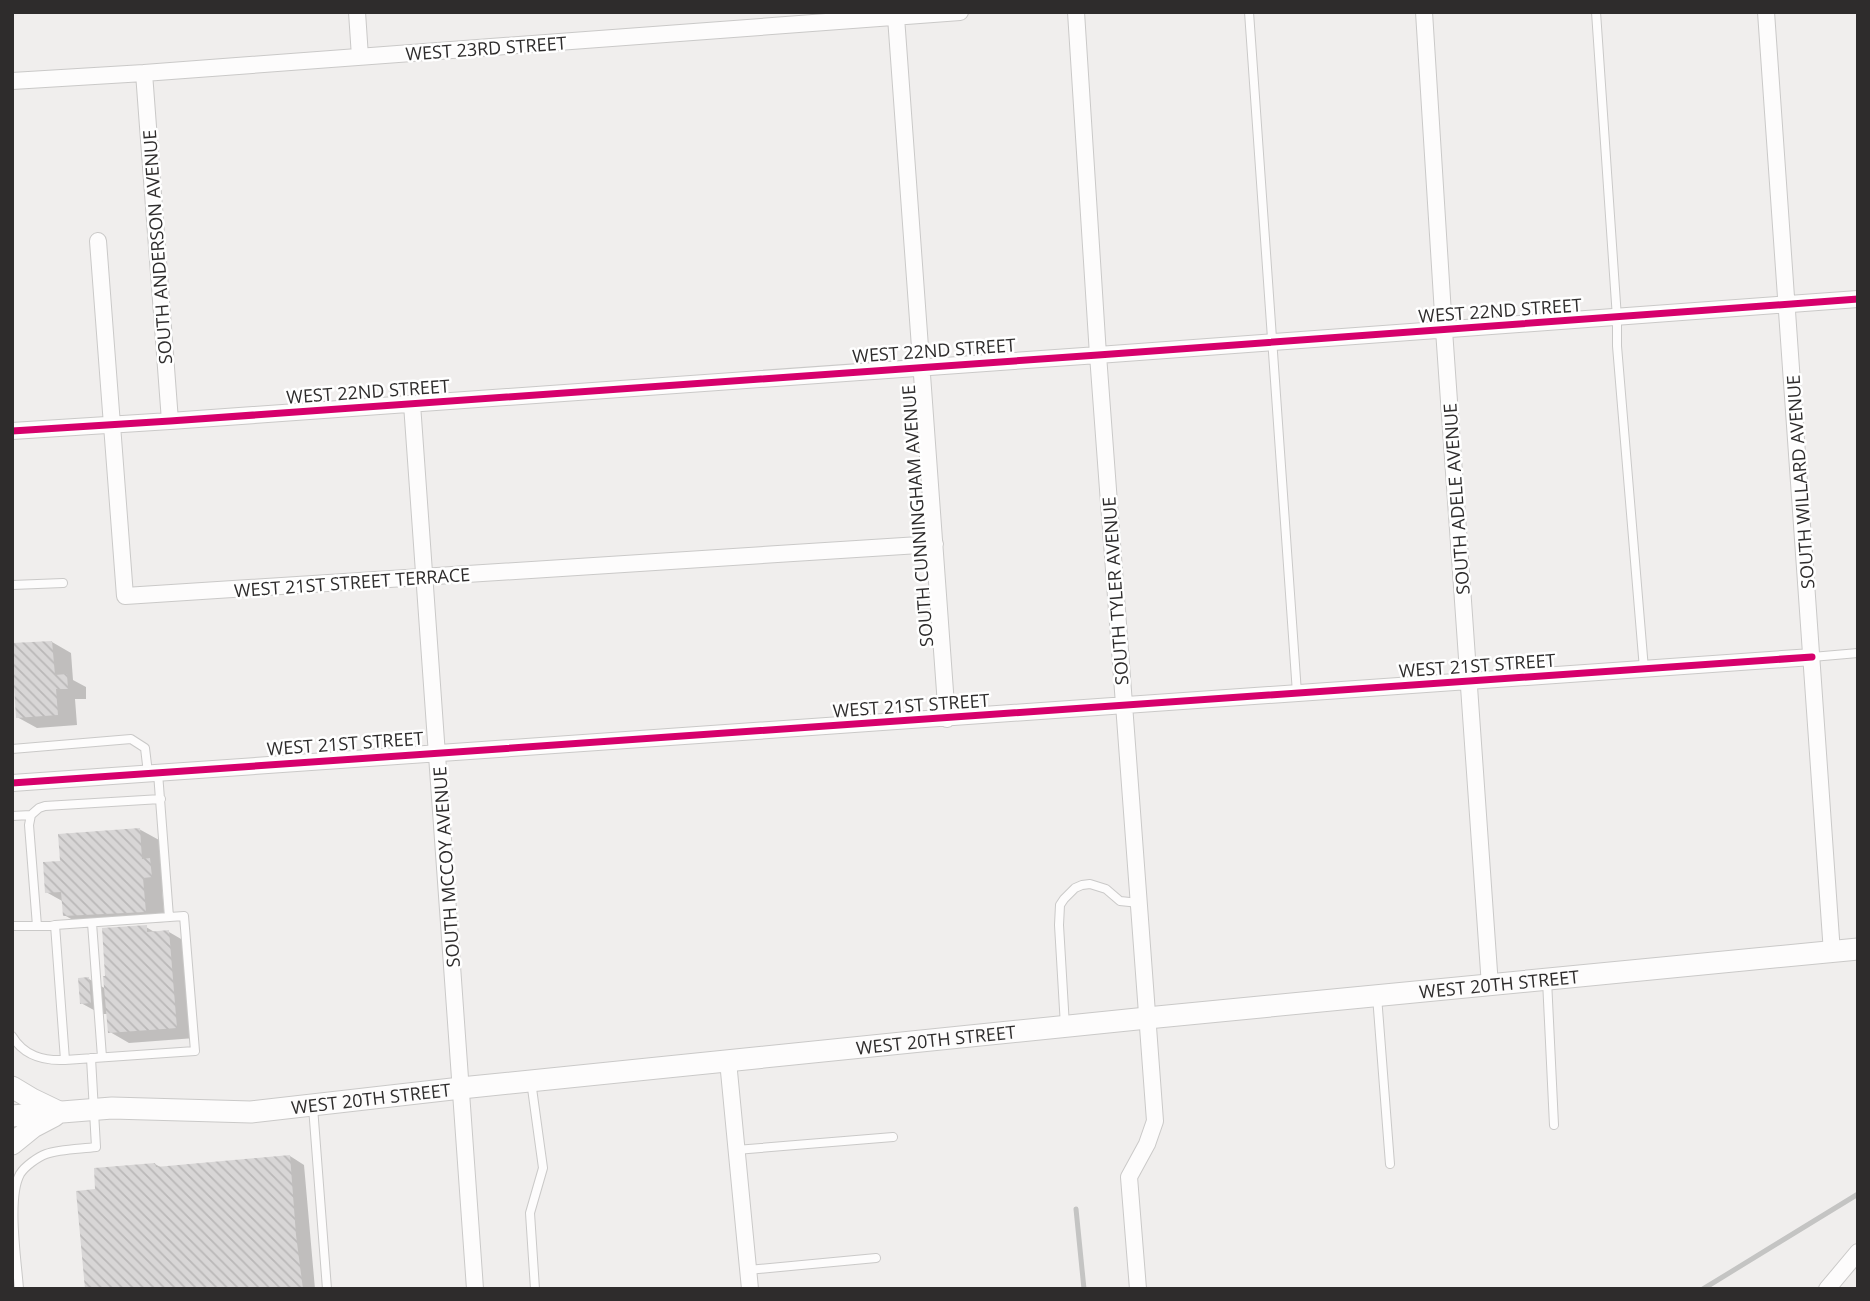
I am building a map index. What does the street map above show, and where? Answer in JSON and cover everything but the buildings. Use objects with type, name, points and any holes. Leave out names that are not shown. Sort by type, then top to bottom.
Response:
[{"type":"main road","name":"WEST 20TH STREET","points":[[12,1116],[112,1108],[251,1112],[1147,1018],[1858,949]]},
{"type":"main road","points":[[12,1087],[61,1112]]},
{"type":"main road","points":[[12,1143],[33,1127],[61,1112]]},
{"type":"street","points":[[357,12],[360,57]]},
{"type":"street","name":"WEST 23RD STREET","points":[[12,80],[144,73],[960,12]]},
{"type":"street","name":"SOUTH TYLER AVENUE","points":[[1076,12],[1098,355],[1155,1121],[1147,1144],[1129,1177],[1138,1289]]},
{"type":"street","name":"SOUTH ADELE AVENUE","points":[[1424,12],[1490,986]]},
{"type":"street","name":"SOUTH WILLARD AVENUE","points":[[1766,12],[1832,953]]},
{"type":"street","name":"SOUTH CUNNINGHAM AVENUE","points":[[904,15],[923,367],[947,719]]},
{"type":"street","name":"SOUTH ANDERSON AVENUE","points":[[144,73],[170,421]]},
{"type":"street","name":"WEST 21ST STREET TERRACE","points":[[98,241],[125,596],[935,544]]},
{"type":"street","name":"WEST 22ND STREET","points":[[12,431],[1858,299]]},
{"type":"street","name":"SOUTH MCCOY AVENUE","points":[[412,404],[475,1289]]},
{"type":"street","name":"WEST 21ST STREET","points":[[12,783],[1812,657]]},
{"type":"street","points":[[728,1061],[750,1289]]},
{"type":"street","points":[[1827,1289],[1858,1252]]},
{"type":"lane","points":[[1249,12],[1297,693]]},
{"type":"lane","points":[[1596,12],[1617,346],[1644,669]]},
{"type":"lane","points":[[12,585],[63,583]]},
{"type":"lane","name":"WEST 21ST STREET","points":[[1812,657],[1858,653]]},
{"type":"lane","points":[[12,749],[131,739],[145,748],[160,799],[169,917]]},
{"type":"lane","points":[[37,926],[29,825],[31,815],[45,806],[160,799]]},
{"type":"lane","points":[[12,816],[31,815]]},
{"type":"lane","points":[[1065,1027],[1060,905],[1075,888],[1090,884],[1106,889],[1120,901],[1139,903]]},
{"type":"lane","points":[[12,926],[184,916],[195,1051],[52,1061],[35,1056],[22,1048],[12,1036]]},
{"type":"lane","points":[[92,923],[102,1057]]},
{"type":"lane","points":[[55,925],[65,1060]]},
{"type":"lane","points":[[1547,980],[1554,1125]]},
{"type":"lane","points":[[1377,996],[1390,1164]]},
{"type":"lane","points":[[19,1289],[15,1192],[21,1173],[47,1154],[96,1147],[90,1058]]},
{"type":"lane","points":[[531,1081],[543,1168],[530,1213],[535,1289]]},
{"type":"lane","points":[[313,1105],[327,1289]]},
{"type":"lane","points":[[736,1150],[893,1138]]},
{"type":"lane","points":[[748,1270],[876,1258]]},
{"type":"railway","points":[[1703,1289],[1858,1194]]},
{"type":"railway","points":[[1076,1209],[1084,1289]]},
{"type":"cycle path","points":[[12,431],[1858,299]]},
{"type":"cycle path","points":[[12,783],[1812,657]]}]
